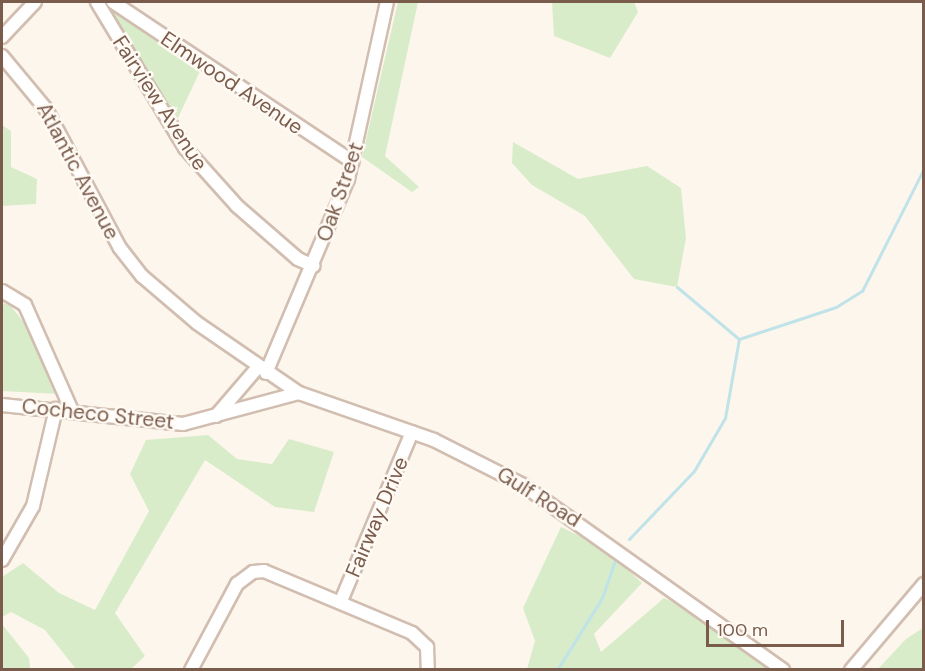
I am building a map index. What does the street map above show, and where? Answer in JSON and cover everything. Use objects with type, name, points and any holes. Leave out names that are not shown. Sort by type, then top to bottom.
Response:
[{"type":"street","points":[[2,38],[35,2]]},
{"type":"street","name":"Fairview Avenue","points":[[97,2],[185,148],[251,219],[298,259],[314,266]]},
{"type":"street","name":"Elmwood Avenue","points":[[113,2],[353,162]]},
{"type":"street","name":"Oak Street","points":[[216,416],[264,371],[314,266],[353,162],[387,2]]},
{"type":"street","name":"Atlantic Avenue","points":[[2,56],[46,109],[92,202],[142,276],[264,371]]},
{"type":"street","points":[[2,291],[25,305],[72,411]]},
{"type":"street","name":"Gulf Road","points":[[264,371],[299,393],[412,432],[523,485],[783,669]]},
{"type":"street","name":"Cocheco Street","points":[[2,405],[56,409],[165,423],[216,416],[299,393]]},
{"type":"street","points":[[2,560],[33,506],[56,409]]},
{"type":"street","name":"Fairway Drive","points":[[341,601],[412,432]]},
{"type":"street","name":"Fairway Drive","points":[[191,669],[231,593],[253,572],[274,574],[341,601],[421,639],[430,657],[428,669]]},
{"type":"street","points":[[851,669],[924,584]]},
{"type":"green space","points":[[398,2],[418,2],[385,156],[419,187],[412,192],[362,157]]},
{"type":"green space","points":[[552,2],[634,2],[638,12],[610,58],[554,36]]},
{"type":"green space","points":[[111,10],[200,71],[177,120]]},
{"type":"green space","points":[[2,125],[11,131],[11,167],[37,179],[36,204],[2,206]]},
{"type":"green space","points":[[513,142],[578,179],[647,166],[681,188],[686,238],[677,287],[634,279],[585,216],[532,185],[512,163]]},
{"type":"green space","points":[[2,303],[10,305],[25,324],[60,394],[2,391]]},
{"type":"green space","points":[[208,435],[237,459],[272,464],[289,439],[334,452],[314,512],[275,507],[205,460],[115,613],[145,656],[131,669],[76,669],[45,630],[11,612],[2,617],[2,577],[23,563],[59,593],[95,610],[149,511],[130,474],[146,440]]},
{"type":"green space","points":[[561,527],[606,549],[642,583],[594,634],[601,652],[664,598],[698,613],[776,669],[527,669],[535,641],[523,608]]},
{"type":"green space","points":[[2,624],[29,658],[30,669],[2,669]]},
{"type":"green space","points":[[923,628],[923,669],[878,669],[906,639]]},
{"type":"waterway","points":[[739,339],[836,307],[862,291],[924,168]]},
{"type":"waterway","points":[[677,287],[739,339]]},
{"type":"waterway","points":[[629,539],[694,471],[725,418],[739,339]]},
{"type":"waterway","points":[[557,670],[602,598],[615,561]]}]
